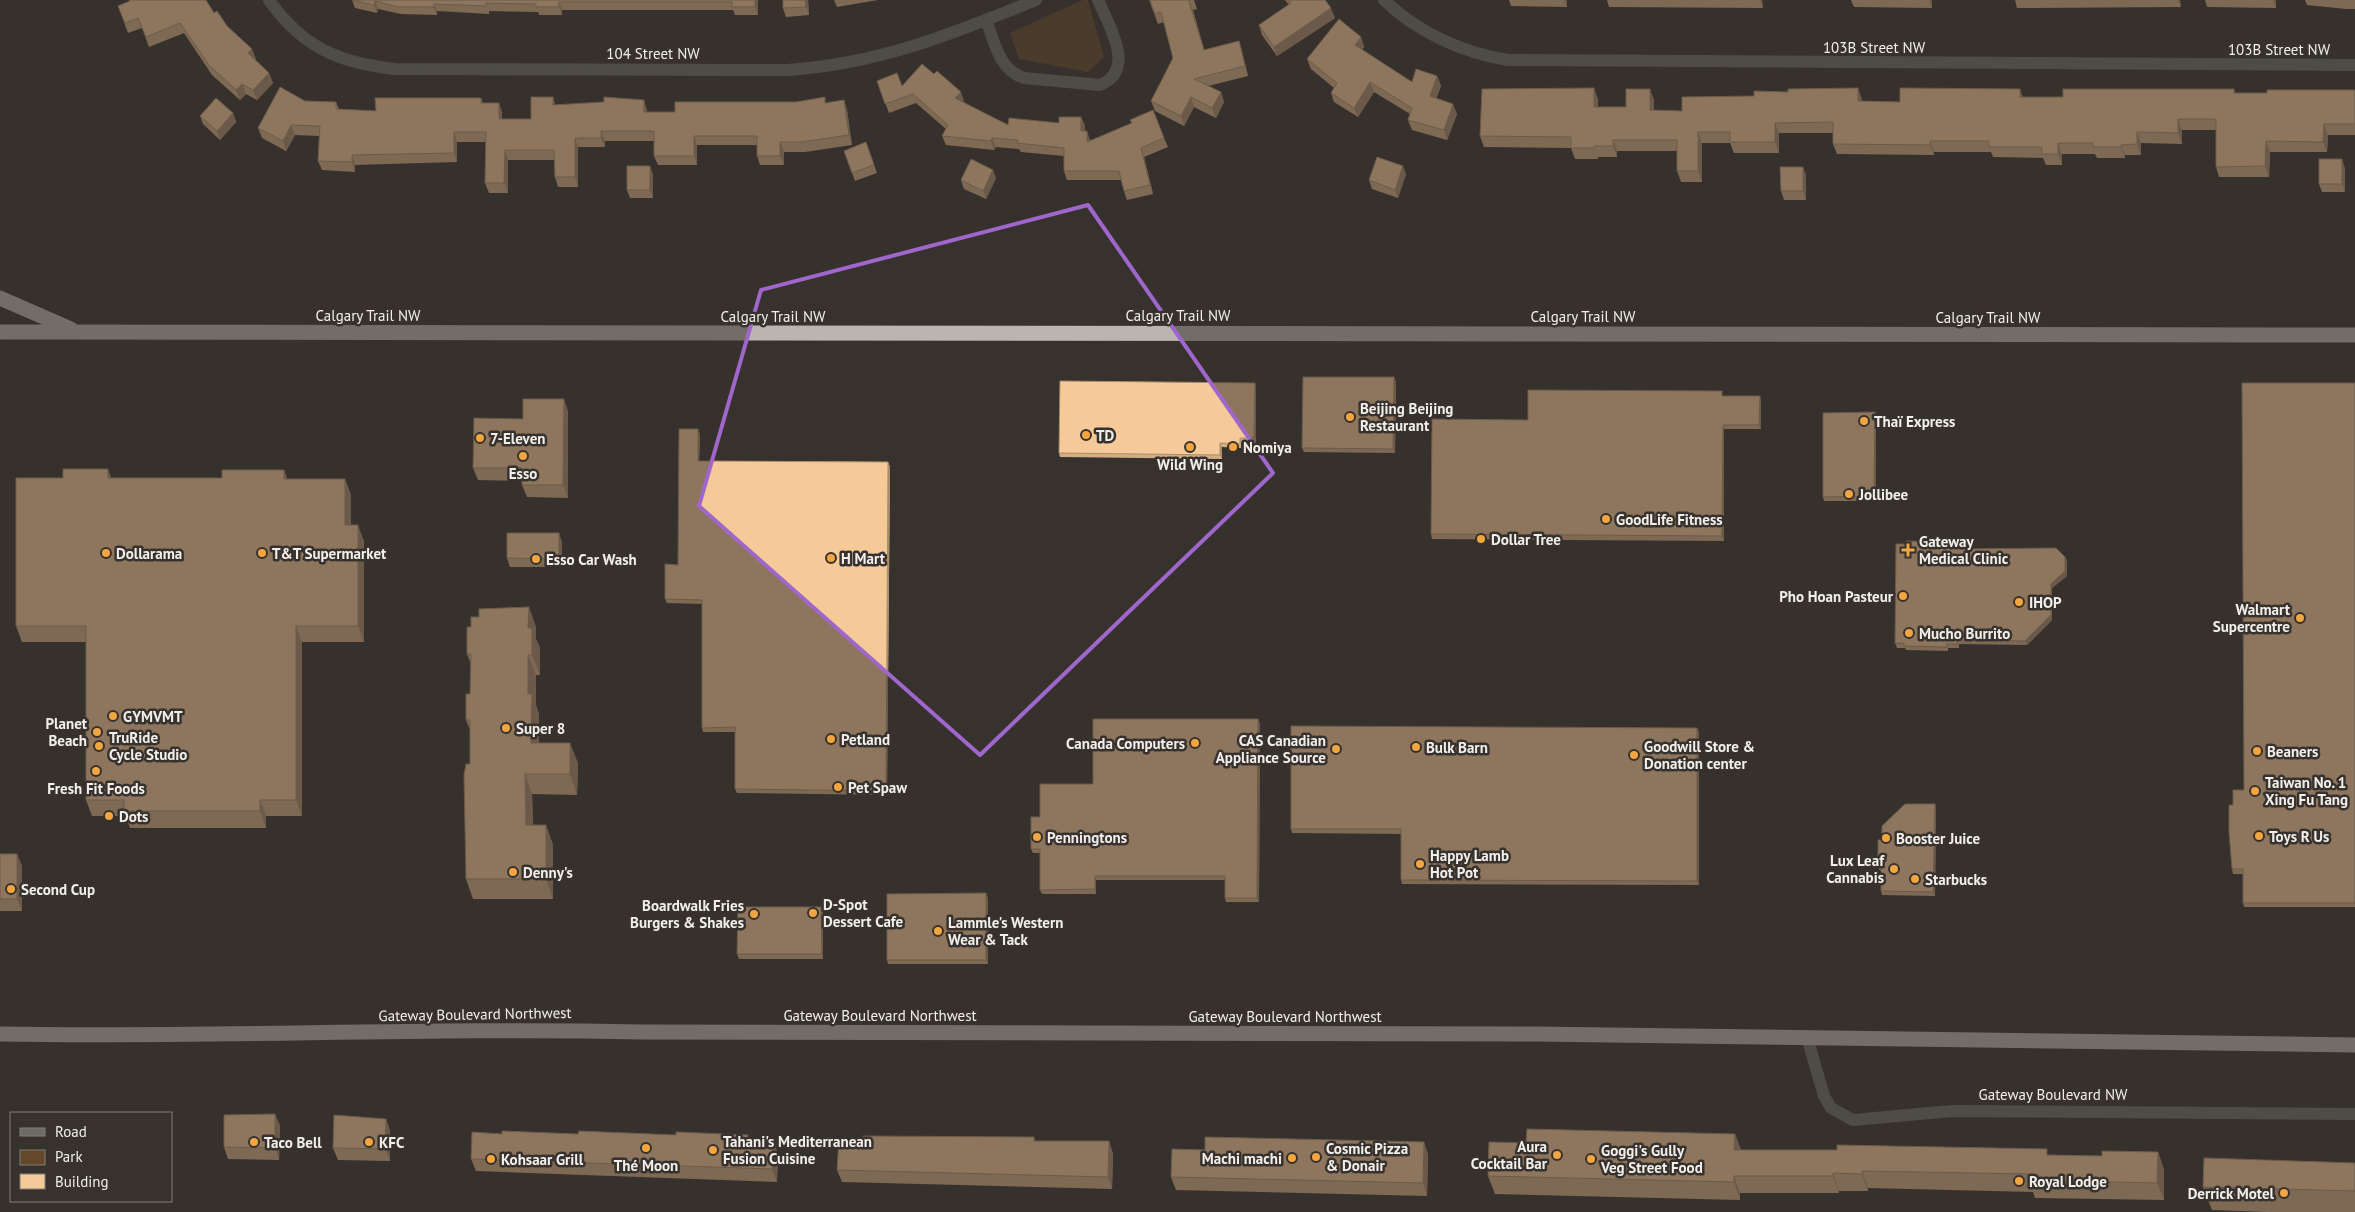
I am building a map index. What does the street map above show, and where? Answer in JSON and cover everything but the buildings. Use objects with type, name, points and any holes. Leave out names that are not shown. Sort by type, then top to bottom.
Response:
[{"type":"highway","points":[[0,298],[77,332]]},
{"type":"highway","name":"Calgary Trail NW","points":[[0,332],[2355,335]]},
{"type":"highway","name":"Gateway Boulevard Northwest","points":[[0,1034],[214,1035],[537,1030],[1808,1037]]},
{"type":"highway","points":[[1808,1037],[2355,1045]]},
{"type":"street","name":"104 Street NW","points":[[269,0],[296,32],[316,47],[345,60],[368,66],[395,69],[787,70],[837,65],[891,54],[1036,0]]},
{"type":"street","points":[[986,20],[1003,64],[1014,75],[1024,78],[1100,85],[1110,81],[1117,73],[1119,59],[1118,48],[1098,0]]},
{"type":"street","name":"103B Street NW","points":[[1384,0],[1403,17],[1432,34],[1472,53],[1490,58],[1527,62],[2355,65]]},
{"type":"street","name":"Gateway Boulevard NW","points":[[1808,1037],[1824,1096],[1831,1108],[1853,1120],[1952,1111],[2355,1114]]},
{"type":"highlighted area","points":[[1088,205],[1273,473],[980,755],[699,506],[761,290]]},
{"type":"green space","points":[[1083,0],[1088,0],[1104,57],[1088,72],[1019,59],[1010,33]]},
{"type":"place","name":"Beijing Beijing Restaurant","points":[[1350,417]]},
{"type":"place","name":"Thaï Express","points":[[1864,421]]},
{"type":"place","name":"TD","points":[[1086,435]]},
{"type":"place","name":"7-Eleven","points":[[480,438]]},
{"type":"place","name":"Wild Wing","points":[[1190,447]]},
{"type":"place","name":"Nomiya","points":[[1233,447]]},
{"type":"place","name":"Esso","points":[[523,456]]},
{"type":"place","name":"Jollibee","points":[[1849,494]]},
{"type":"place","name":"GoodLife Fitness","points":[[1606,519]]},
{"type":"place","name":"Dollar Tree","points":[[1481,539]]},
{"type":"place","name":"Gateway Medical Clinic","points":[[1908,550]]},
{"type":"place","name":"Dollarama","points":[[106,553]]},
{"type":"place","name":"T&T Supermarket","points":[[262,553]]},
{"type":"place","name":"H Mart","points":[[831,558]]},
{"type":"place","name":"Esso Car Wash","points":[[536,559]]},
{"type":"place","name":"Pho Hoan Pasteur","points":[[1903,596]]},
{"type":"place","name":"IHOP","points":[[2019,602]]},
{"type":"place","name":"Walmart Supercentre","points":[[2300,618]]},
{"type":"place","name":"Mucho Burrito","points":[[1909,633]]},
{"type":"place","name":"GYMVMT","points":[[113,716]]},
{"type":"place","name":"Super 8","points":[[506,728]]},
{"type":"place","name":"Planet Beach","points":[[97,732]]},
{"type":"place","name":"Petland","points":[[831,739]]},
{"type":"place","name":"Canada Computers","points":[[1195,743]]},
{"type":"place","name":"TruRide Cycle Studio","points":[[99,746]]},
{"type":"place","name":"Bulk Barn","points":[[1416,747]]},
{"type":"place","name":"CAS Canadian Appliance Source","points":[[1336,749]]},
{"type":"place","name":"Beaners","points":[[2257,751]]},
{"type":"place","name":"Goodwill Store & Donation center","points":[[1634,755]]},
{"type":"place","name":"Fresh Fit Foods","points":[[96,771]]},
{"type":"place","name":"Pet Spaw","points":[[838,787]]},
{"type":"place","name":"Taiwan No. 1 Xing Fu Tang","points":[[2255,791]]},
{"type":"place","name":"Dots","points":[[109,816]]},
{"type":"place","name":"Toys R Us","points":[[2259,836]]},
{"type":"place","name":"Penningtons","points":[[1037,837]]},
{"type":"place","name":"Booster Juice","points":[[1886,838]]},
{"type":"place","name":"Happy Lamb Hot Pot","points":[[1420,864]]},
{"type":"place","name":"Lux Leaf Cannabis","points":[[1894,869]]},
{"type":"place","name":"Denny's","points":[[513,872]]},
{"type":"place","name":"Starbucks","points":[[1915,879]]},
{"type":"place","name":"Second Cup","points":[[11,889]]},
{"type":"place","name":"D-Spot Dessert Cafe","points":[[813,913]]},
{"type":"place","name":"Boardwalk Fries Burgers & Shakes","points":[[754,914]]},
{"type":"place","name":"Lammle's Western Wear & Tack","points":[[938,931]]},
{"type":"place","name":"Taco Bell","points":[[254,1142]]},
{"type":"place","name":"KFC","points":[[369,1142]]},
{"type":"place","name":"Thé Moon","points":[[646,1148]]},
{"type":"place","name":"Tahani's Mediterranean Fusion Cuisine","points":[[713,1150]]},
{"type":"place","name":"Aura Cocktail Bar","points":[[1557,1155]]},
{"type":"place","name":"Cosmic Pizza & Donair","points":[[1316,1157]]},
{"type":"place","name":"Machi machi","points":[[1292,1158]]},
{"type":"place","name":"Kohsaar Grill","points":[[491,1159]]},
{"type":"place","name":"Goggi's Gully Veg Street Food","points":[[1591,1159]]},
{"type":"place","name":"Royal Lodge","points":[[2019,1181]]},
{"type":"place","name":"Derrick Motel","points":[[2284,1193]]}]
